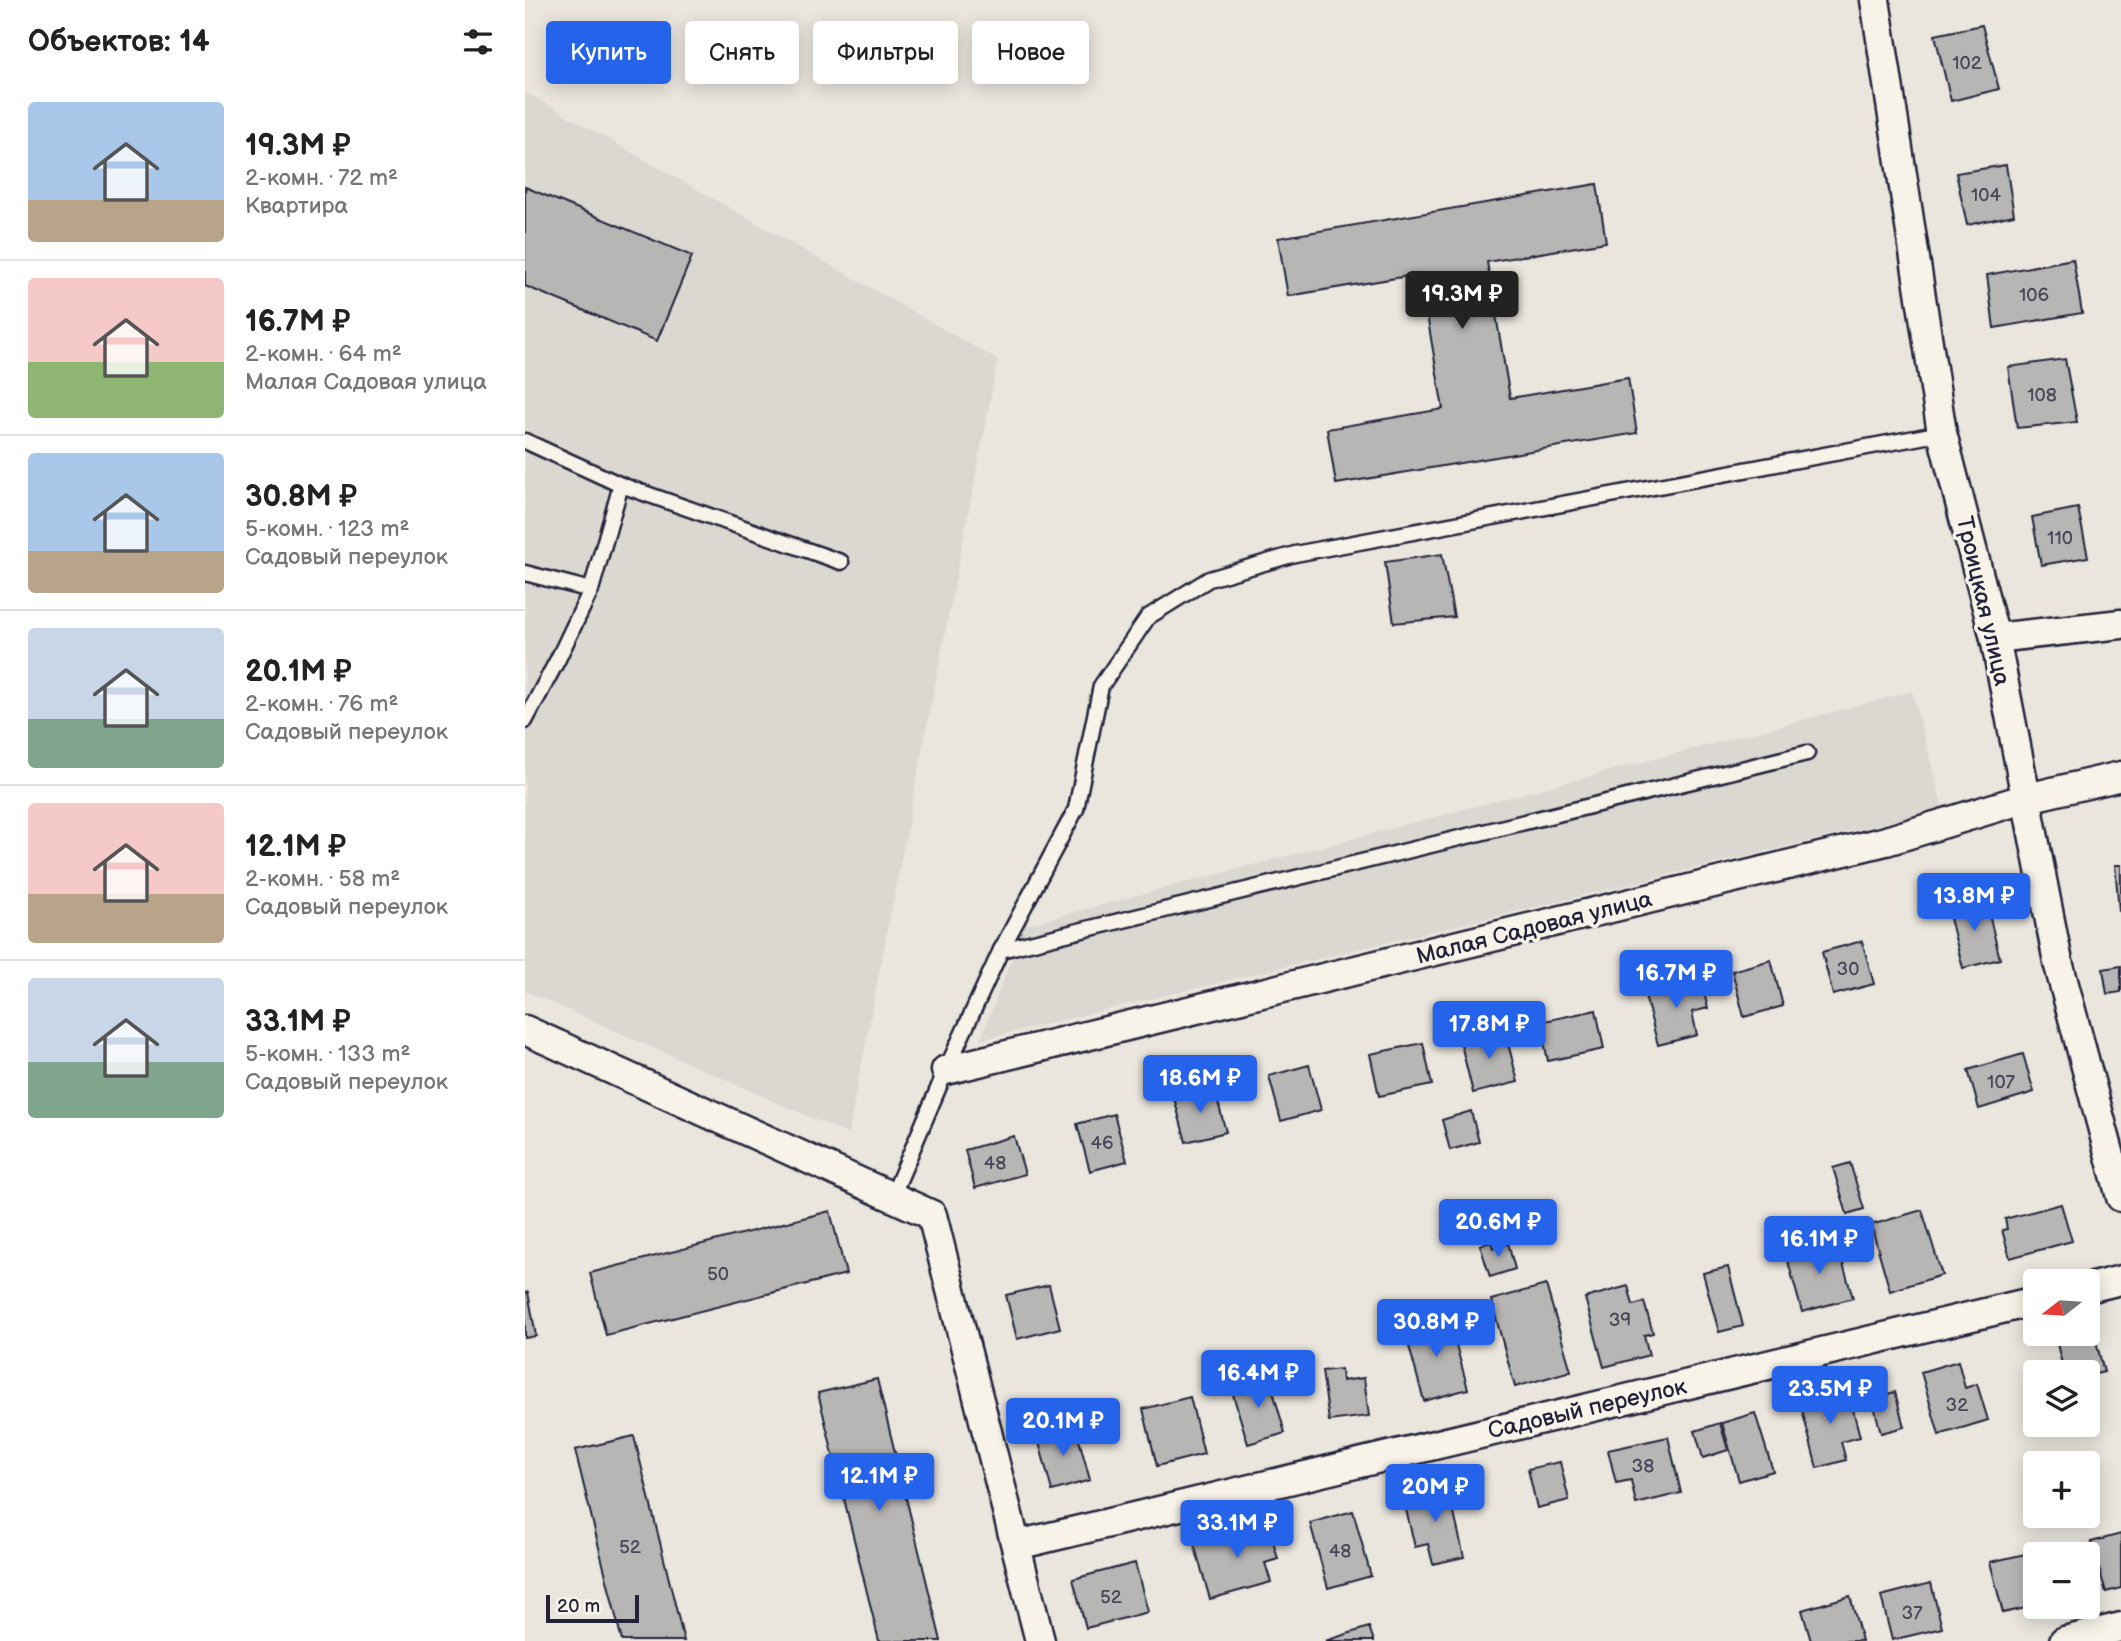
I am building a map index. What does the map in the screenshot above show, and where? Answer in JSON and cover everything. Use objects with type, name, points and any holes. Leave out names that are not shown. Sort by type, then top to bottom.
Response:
[{"type":"street","name":"Троицкая улица","points":[[1875,0],[1942,433],[1995,638],[2058,962],[2121,1197]]},
{"type":"street","points":[[1995,638],[2121,624]]},
{"type":"street","name":"Малая Садовая улица","points":[[946,1070],[1886,841],[2027,798],[2121,776]]},
{"type":"street","points":[[525,1030],[932,1215],[1040,1641]]},
{"type":"street","points":[[2100,1285],[2121,1280]]},
{"type":"street","name":"Садовый переулок","points":[[1017,1545],[2023,1304]]},
{"type":"street","points":[[2064,1641],[2121,1627]]},
{"type":"lane","points":[[892,1197],[1001,950],[1076,809],[1101,686],[1148,617],[1209,579],[1295,554],[1942,433]]},
{"type":"lane","points":[[525,441],[621,485],[841,562]]},
{"type":"lane","points":[[525,721],[591,590],[621,485]]},
{"type":"lane","points":[[525,573],[591,590]]},
{"type":"lane","points":[[1001,950],[1807,753]]},
{"type":"shaded area","points":[[525,92],[998,360],[848,1134],[525,991]]},
{"type":"shaded area","points":[[1912,691],[1943,809],[980,1040],[1025,925]]},
{"type":"building","points":[[1982,25],[1999,89],[1951,101],[1935,35]]},
{"type":"building","points":[[2006,165],[2014,215],[1967,225],[1956,173]]},
{"type":"building","points":[[1597,184],[1606,242],[1487,262],[1510,398],[1628,378],[1637,433],[1336,484],[1327,429],[1443,409],[1420,274],[1288,296],[1278,238]]},
{"type":"building","points":[[525,187],[692,256],[657,341],[525,286]]},
{"type":"building","points":[[2073,259],[2082,313],[1994,328],[1987,275]]},
{"type":"building","points":[[2065,359],[2077,422],[2017,428],[2008,367]]},
{"type":"building","points":[[2078,508],[2088,557],[2041,565],[2032,517]]},
{"type":"building","points":[[1442,554],[1454,617],[1394,623],[1385,562]]},
{"type":"building","points":[[2115,865],[2121,865],[2121,911],[2119,911]]},
{"type":"building","points":[[1985,898],[2000,959],[1963,968],[1947,907]]},
{"type":"building","points":[[1862,941],[1874,984],[1833,995],[1822,952]]},
{"type":"building","points":[[1771,960],[1783,1006],[1744,1017],[1732,971]]},
{"type":"building","points":[[2121,966],[2121,992],[2107,994],[2103,969]]},
{"type":"building","points":[[1700,978],[1708,1008],[1692,1012],[1697,1035],[1658,1045],[1644,992]]},
{"type":"building","points":[[1596,1010],[1604,1049],[1548,1061],[1540,1022]]},
{"type":"building","points":[[1504,1028],[1518,1082],[1473,1093],[1460,1040]]},
{"type":"building","points":[[1423,1043],[1432,1085],[1379,1096],[1370,1054]]},
{"type":"building","points":[[2023,1054],[2034,1092],[1979,1109],[1968,1070]]},
{"type":"building","points":[[1309,1065],[1321,1110],[1281,1121],[1269,1076]]},
{"type":"building","points":[[1214,1087],[1226,1132],[1186,1142],[1174,1098]]},
{"type":"building","points":[[1471,1111],[1479,1142],[1450,1150],[1442,1120]]},
{"type":"building","points":[[1114,1114],[1127,1161],[1090,1171],[1077,1124]]},
{"type":"building","points":[[1014,1136],[1025,1174],[975,1188],[965,1150]]},
{"type":"building","points":[[1850,1163],[1864,1209],[1847,1214],[1833,1168]]},
{"type":"building","points":[[2061,1204],[2072,1241],[2010,1258],[2002,1230],[2007,1229],[2005,1219]]},
{"type":"building","points":[[1922,1210],[1942,1275],[1890,1291],[1871,1225]]},
{"type":"building","points":[[830,1211],[846,1274],[606,1335],[590,1273]]},
{"type":"building","points":[[1836,1240],[1853,1298],[1802,1312],[1786,1254]]},
{"type":"building","points":[[1491,1242],[1493,1248],[1508,1243],[1515,1269],[1490,1277],[1480,1245]]},
{"type":"building","points":[[1728,1267],[1743,1326],[1719,1332],[1703,1273]]},
{"type":"building","points":[[1049,1285],[1060,1328],[1017,1339],[1006,1295]]},
{"type":"building","points":[[1546,1285],[1571,1371],[1515,1387],[1491,1300]]},
{"type":"building","points":[[1628,1286],[1633,1305],[1644,1302],[1653,1333],[1644,1335],[1649,1355],[1604,1367],[1585,1298]]},
{"type":"building","points":[[528,1292],[536,1336],[525,1338],[525,1293]]},
{"type":"building","points":[[1448,1316],[1468,1389],[1424,1401],[1404,1328]]},
{"type":"building","points":[[2058,1346],[2097,1346],[2104,1372],[2100,1373],[2100,1360],[2061,1360]]},
{"type":"building","points":[[1958,1361],[1965,1388],[1977,1384],[1988,1420],[1939,1435],[1921,1372]]},
{"type":"building","points":[[1341,1369],[1342,1381],[1364,1378],[1369,1416],[1329,1421],[1322,1371]]},
{"type":"building","points":[[1269,1377],[1285,1433],[1248,1444],[1231,1388]]},
{"type":"building","points":[[877,1379],[941,1641],[879,1641],[818,1393]]},
{"type":"building","points":[[1848,1390],[1860,1437],[1841,1442],[1846,1460],[1817,1468],[1800,1402]]},
{"type":"building","points":[[1895,1392],[1904,1427],[1881,1433],[1872,1398]]},
{"type":"building","points":[[1190,1397],[1204,1454],[1157,1466],[1143,1409]]},
{"type":"building","points":[[1755,1413],[1773,1471],[1739,1481],[1722,1423]]},
{"type":"building","points":[[1720,1423],[1728,1450],[1703,1458],[1695,1431]]},
{"type":"building","points":[[1075,1425],[1090,1480],[1052,1491],[1037,1435]]},
{"type":"building","points":[[634,1436],[684,1641],[622,1641],[575,1450]]},
{"type":"building","points":[[1668,1437],[1681,1493],[1636,1504],[1631,1480],[1616,1483],[1608,1450]]},
{"type":"building","points":[[1560,1462],[1569,1500],[1537,1508],[1528,1469]]},
{"type":"building","points":[[1448,1487],[1464,1557],[1433,1564],[1428,1544],[1415,1547],[1403,1497]]},
{"type":"building","points":[[1353,1511],[1371,1576],[1328,1588],[1310,1523]]},
{"type":"building","points":[[1268,1523],[1278,1559],[1265,1563],[1271,1582],[1210,1599],[1194,1544]]},
{"type":"building","points":[[2121,1534],[2121,1588],[2106,1592],[2100,1572],[2100,1542],[2091,1542]]},
{"type":"building","points":[[2023,1554],[2023,1609],[2003,1613],[1990,1562]]},
{"type":"building","points":[[1135,1563],[1148,1612],[1086,1628],[1073,1579]]},
{"type":"building","points":[[1931,1583],[1942,1628],[1892,1640],[1881,1596]]},
{"type":"building","points":[[1850,1596],[1862,1641],[1811,1641],[1802,1610]]},
{"type":"building","points":[[1369,1627],[1374,1641],[1325,1641]]}]
